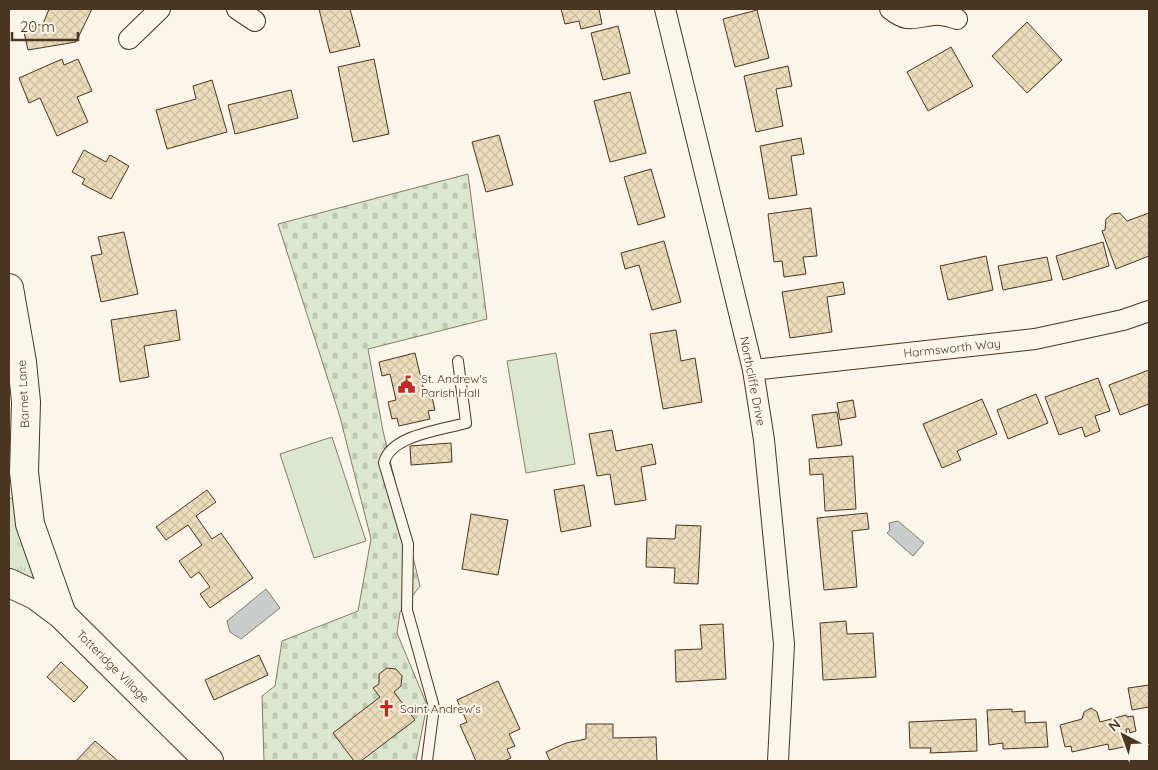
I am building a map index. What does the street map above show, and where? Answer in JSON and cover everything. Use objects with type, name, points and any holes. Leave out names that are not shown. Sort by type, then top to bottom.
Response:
[{"type":"street","points":[[129,39],[160,9]]},
{"type":"street","points":[[237,9],[255,21]]},
{"type":"street","name":"Northcliffe Drive","points":[[665,9],[753,370],[764,440],[784,644],[778,761]]},
{"type":"street","points":[[890,9],[900,16],[912,20],[934,15],[957,19]]},
{"type":"street","name":"Barnet Lane","points":[[9,288],[24,382],[26,452],[16,478],[62,615]]},
{"type":"street","name":"Harmsworth Way","points":[[753,370],[1035,339],[1123,320],[1149,311]]},
{"type":"street","name":"Totteridge Village","points":[[9,583],[35,595],[62,615],[209,761]]},
{"type":"lane","points":[[427,761],[434,707],[408,610],[408,544],[384,463],[390,450],[406,440],[466,424],[458,361]]},
{"type":"green space","points":[[468,174],[487,319],[368,349],[383,431],[420,586],[400,612],[397,633],[427,705],[416,761],[264,761],[262,696],[275,686],[282,641],[358,611],[371,539],[340,417],[278,224]]},
{"type":"green space","points":[[556,353],[575,464],[526,473],[507,361]]},
{"type":"green space","points":[[332,437],[366,541],[314,558],[280,454]]},
{"type":"green space","points":[[9,499],[14,500],[39,581],[9,568]]},
{"type":"shaded area","points":[[898,521],[924,543],[913,556],[887,533],[890,530],[889,523]]},
{"type":"shaded area","points":[[266,589],[280,608],[241,639],[230,632],[227,621]]},
{"type":"building","points":[[49,9],[92,9],[76,42],[28,50],[23,28],[43,24]]},
{"type":"building","points":[[319,9],[350,9],[360,46],[330,53]]},
{"type":"building","points":[[561,9],[599,9],[602,24],[581,29],[579,21],[565,24]]},
{"type":"building","points":[[757,10],[769,58],[735,67],[723,19]]},
{"type":"building","points":[[1027,22],[1062,60],[1027,93],[992,56]]},
{"type":"building","points":[[618,26],[630,73],[603,80],[591,33]]},
{"type":"building","points":[[951,47],[973,86],[928,111],[907,72]]},
{"type":"building","points":[[62,59],[64,65],[78,59],[92,91],[77,97],[88,122],[57,136],[40,98],[29,103],[19,78]]},
{"type":"building","points":[[374,59],[389,134],[353,142],[338,67]]},
{"type":"building","points":[[788,66],[792,86],[776,89],[783,126],[756,132],[744,76]]},
{"type":"building","points":[[212,80],[227,132],[167,149],[156,110],[196,99],[193,86]]},
{"type":"building","points":[[291,90],[298,118],[235,134],[228,105]]},
{"type":"building","points":[[630,92],[646,153],[610,162],[594,101]]},
{"type":"building","points":[[499,135],[513,185],[486,192],[472,142]]},
{"type":"building","points":[[801,138],[804,154],[791,156],[797,195],[769,199],[760,146]]},
{"type":"building","points":[[84,150],[106,162],[110,155],[129,166],[111,199],[82,184],[85,179],[72,172]]},
{"type":"building","points":[[651,169],[665,217],[638,225],[624,177]]},
{"type":"building","points":[[811,208],[817,256],[803,257],[806,274],[784,277],[782,261],[774,262],[768,214]]},
{"type":"building","points":[[1120,213],[1127,221],[1149,213],[1149,256],[1116,269],[1102,231],[1105,230],[1106,219],[1112,214]]},
{"type":"building","points":[[124,232],[138,294],[101,302],[91,256],[102,254],[98,237]]},
{"type":"building","points":[[664,241],[681,302],[652,310],[639,265],[625,269],[621,253]]},
{"type":"building","points":[[1103,242],[1109,266],[1063,280],[1056,256]]},
{"type":"building","points":[[986,256],[993,290],[948,300],[940,266]]},
{"type":"building","points":[[1047,257],[1052,280],[1003,290],[998,266]]},
{"type":"building","points":[[843,282],[845,294],[827,297],[832,332],[790,338],[782,292]]},
{"type":"building","points":[[176,310],[180,340],[144,346],[149,377],[120,382],[111,320]]},
{"type":"building","points":[[676,330],[681,361],[695,358],[702,402],[663,409],[650,334]]},
{"type":"building","name":"St. Andrew's Parish Hall","points":[[415,353],[425,395],[431,393],[435,410],[428,411],[430,419],[399,426],[397,418],[392,419],[388,402],[396,400],[390,374],[382,376],[379,362]]},
{"type":"building","points":[[1149,370],[1149,404],[1120,415],[1109,385]]},
{"type":"building","points":[[1098,378],[1110,411],[1095,416],[1100,431],[1085,437],[1082,427],[1059,435],[1045,397]]},
{"type":"building","points":[[1036,394],[1048,423],[1008,439],[997,410]]},
{"type":"building","points":[[982,399],[997,434],[957,451],[961,460],[942,468],[923,424]]},
{"type":"building","points":[[853,400],[856,417],[840,420],[837,403]]},
{"type":"building","points":[[837,412],[842,445],[817,448],[812,415]]},
{"type":"building","points":[[612,430],[616,451],[652,444],[656,464],[641,467],[646,500],[615,505],[610,474],[597,476],[589,434]]},
{"type":"building","points":[[451,443],[452,462],[411,465],[410,446]]},
{"type":"building","points":[[853,456],[856,509],[825,511],[823,474],[810,475],[809,459]]},
{"type":"building","points":[[584,485],[591,526],[561,532],[554,490]]},
{"type":"building","points":[[207,490],[216,502],[196,516],[212,539],[221,533],[253,578],[210,608],[200,594],[210,587],[199,572],[191,578],[179,561],[202,545],[188,525],[166,540],[156,527]]},
{"type":"building","points":[[867,513],[869,529],[852,531],[857,587],[824,590],[817,518]]},
{"type":"building","points":[[471,514],[508,520],[498,575],[462,569]]},
{"type":"building","points":[[676,525],[701,526],[698,584],[674,583],[675,568],[646,567],[647,538],[675,539]]},
{"type":"building","points":[[846,621],[847,634],[873,633],[876,677],[823,680],[820,623]]},
{"type":"building","points":[[723,624],[726,679],[676,682],[675,650],[702,649],[700,625]]},
{"type":"building","points":[[259,655],[268,675],[214,700],[205,680]]},
{"type":"building","points":[[61,662],[88,687],[74,702],[47,677]]},
{"type":"building","name":"Saint Andrew's","points":[[387,668],[396,669],[402,676],[401,686],[394,692],[415,720],[361,761],[354,761],[333,733],[380,697],[373,688],[379,684],[379,674]]},
{"type":"building","points":[[498,681],[520,729],[509,734],[515,746],[507,749],[511,758],[504,761],[476,761],[460,725],[467,722],[457,700]]},
{"type":"building","points":[[1149,685],[1149,707],[1132,710],[1128,688]]},
{"type":"building","points":[[1091,708],[1097,712],[1100,722],[1126,715],[1127,717],[1133,716],[1136,731],[1130,733],[1129,729],[1126,729],[1128,746],[1109,750],[1108,744],[1072,752],[1071,746],[1065,747],[1060,725],[1082,719],[1084,712]]},
{"type":"building","points":[[1012,709],[1012,712],[1025,711],[1025,723],[1046,722],[1048,747],[1003,749],[1003,743],[989,745],[987,710]]},
{"type":"building","points":[[976,719],[977,751],[930,753],[931,748],[910,748],[909,722]]},
{"type":"building","points":[[586,724],[613,724],[613,738],[656,737],[657,761],[550,761],[546,752],[566,743],[586,739]]},
{"type":"building","points":[[95,741],[118,761],[76,761]]},
{"type":"place","name":"St. Andrew's Parish Hall","points":[[407,385]]},
{"type":"place","name":"Saint Andrew's","points":[[386,708]]}]
